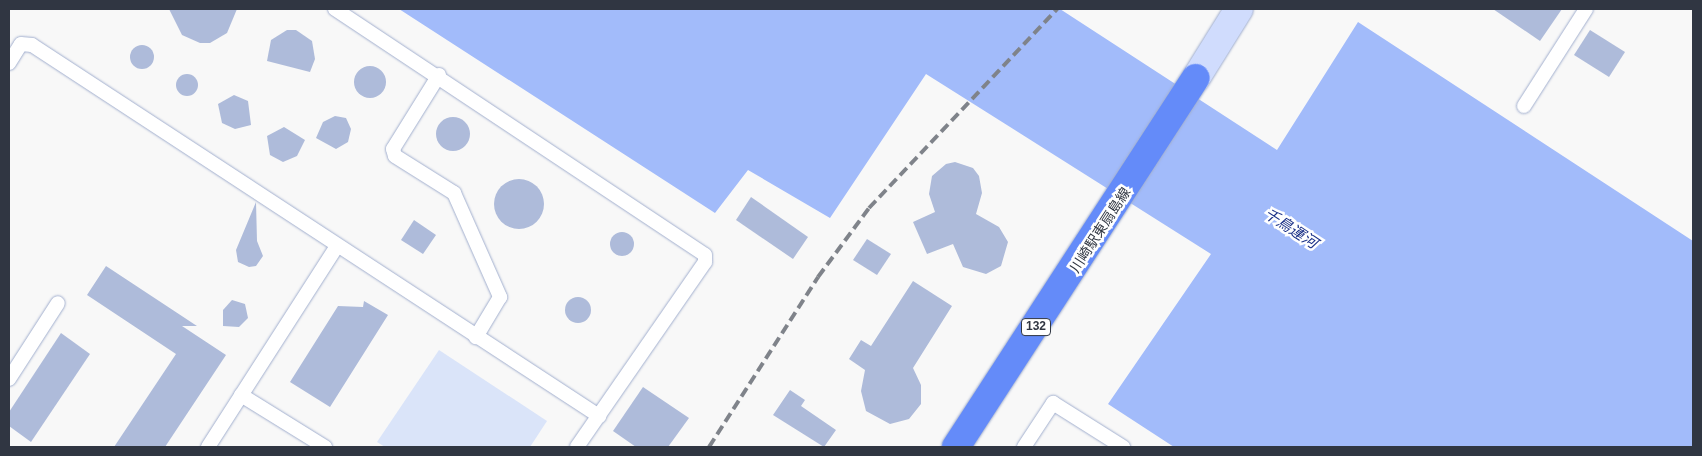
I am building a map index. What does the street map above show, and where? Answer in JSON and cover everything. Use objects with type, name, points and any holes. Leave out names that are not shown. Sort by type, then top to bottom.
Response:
[{"type":"highway","name":"川崎駅東扇島線","points":[[956,447],[1116,206],[1196,78]]},
{"type":"street","name":"川崎駅東扇島線","points":[[1196,78],[1239,9]]},
{"type":"lane","points":[[335,9],[439,75],[704,255],[705,262],[577,447]]},
{"type":"lane","points":[[1524,106],[1586,9]]},
{"type":"lane","points":[[9,63],[21,44],[32,44],[598,416]]},
{"type":"lane","points":[[439,75],[393,149],[396,156],[454,193],[500,296],[476,337]]},
{"type":"lane","points":[[208,447],[337,246]]},
{"type":"lane","points":[[9,379],[58,303]]},
{"type":"lane","points":[[241,395],[326,447]]},
{"type":"lane","points":[[1024,447],[1053,403],[1123,447]]},
{"type":"shaded area","points":[[439,350],[547,421],[530,447],[385,447],[377,442]]},
{"type":"water","name":"千鳥運河","points":[[399,9],[1060,9],[1277,150],[1358,22],[1693,241],[1693,447],[1174,447],[1108,404],[1211,254],[926,74],[830,218],[748,170],[715,213]]},
{"type":"building","points":[[169,9],[237,9],[227,33],[210,43],[200,43],[182,35]]},
{"type":"building","points":[[1493,9],[1562,9],[1540,41]]},
{"type":"building","points":[[287,30],[296,30],[312,41],[315,59],[310,72],[267,61],[271,40]]},
{"type":"building","points":[[1590,30],[1625,52],[1609,77],[1574,55]]},
{"type":"building","points":[[142,45],[150,49],[154,57],[150,65],[142,69],[134,65],[130,57],[134,49]]},
{"type":"building","points":[[370,66],[376,67],[381,71],[385,76],[385,88],[381,93],[376,97],[370,98],[364,97],[359,93],[355,88],[354,82],[355,76],[359,71],[364,67]]},
{"type":"building","points":[[187,74],[197,81],[198,85],[191,95],[187,96],[177,89],[176,85],[183,75]]},
{"type":"building","points":[[234,95],[248,101],[251,125],[235,129],[222,123],[218,104]]},
{"type":"building","points":[[335,116],[346,118],[351,129],[348,142],[336,149],[316,138],[323,122]]},
{"type":"building","points":[[453,117],[460,118],[465,122],[469,127],[469,141],[465,146],[460,150],[453,151],[446,150],[441,146],[437,141],[436,134],[437,127],[441,122],[446,118]]},
{"type":"building","points":[[284,127],[305,140],[297,156],[283,162],[270,155],[267,136]]},
{"type":"building","points":[[955,162],[973,168],[979,176],[982,193],[976,214],[999,227],[1008,242],[1001,266],[986,274],[963,267],[953,244],[927,254],[913,222],[935,212],[929,194],[932,176],[946,164]]},
{"type":"building","points":[[514,179],[524,179],[537,186],[544,199],[544,209],[537,222],[524,229],[514,229],[505,225],[498,218],[494,209],[494,199],[498,190],[505,183]]},
{"type":"building","points":[[751,197],[808,237],[793,259],[736,220]]},
{"type":"building","points":[[256,202],[257,241],[263,256],[256,266],[249,267],[238,262],[236,250]]},
{"type":"building","points":[[414,220],[436,235],[423,254],[401,240]]},
{"type":"building","points":[[622,232],[630,236],[634,244],[630,252],[622,256],[614,252],[610,244],[614,236]]},
{"type":"building","points":[[867,239],[891,254],[877,275],[853,260]]},
{"type":"building","points":[[106,266],[197,326],[182,326],[226,355],[165,447],[114,447],[176,354],[87,295]]},
{"type":"building","points":[[913,281],[952,306],[913,368],[921,385],[921,404],[909,419],[890,424],[866,411],[861,391],[865,370],[849,359],[861,340],[871,346]]},
{"type":"building","points":[[578,297],[588,300],[591,310],[588,320],[578,323],[568,320],[565,310],[568,300]]},
{"type":"building","points":[[232,300],[245,304],[248,318],[239,327],[223,326],[223,310]]},
{"type":"building","points":[[364,301],[388,315],[330,407],[290,382],[338,306],[363,307]]},
{"type":"building","points":[[61,333],[90,354],[31,442],[9,426],[9,412]]},
{"type":"building","points":[[643,387],[689,418],[668,447],[636,447],[613,431]]},
{"type":"building","points":[[790,390],[805,400],[801,406],[836,430],[824,447],[773,415]]},
{"type":"railway","points":[[709,447],[818,277],[869,208],[1057,9]]}]
